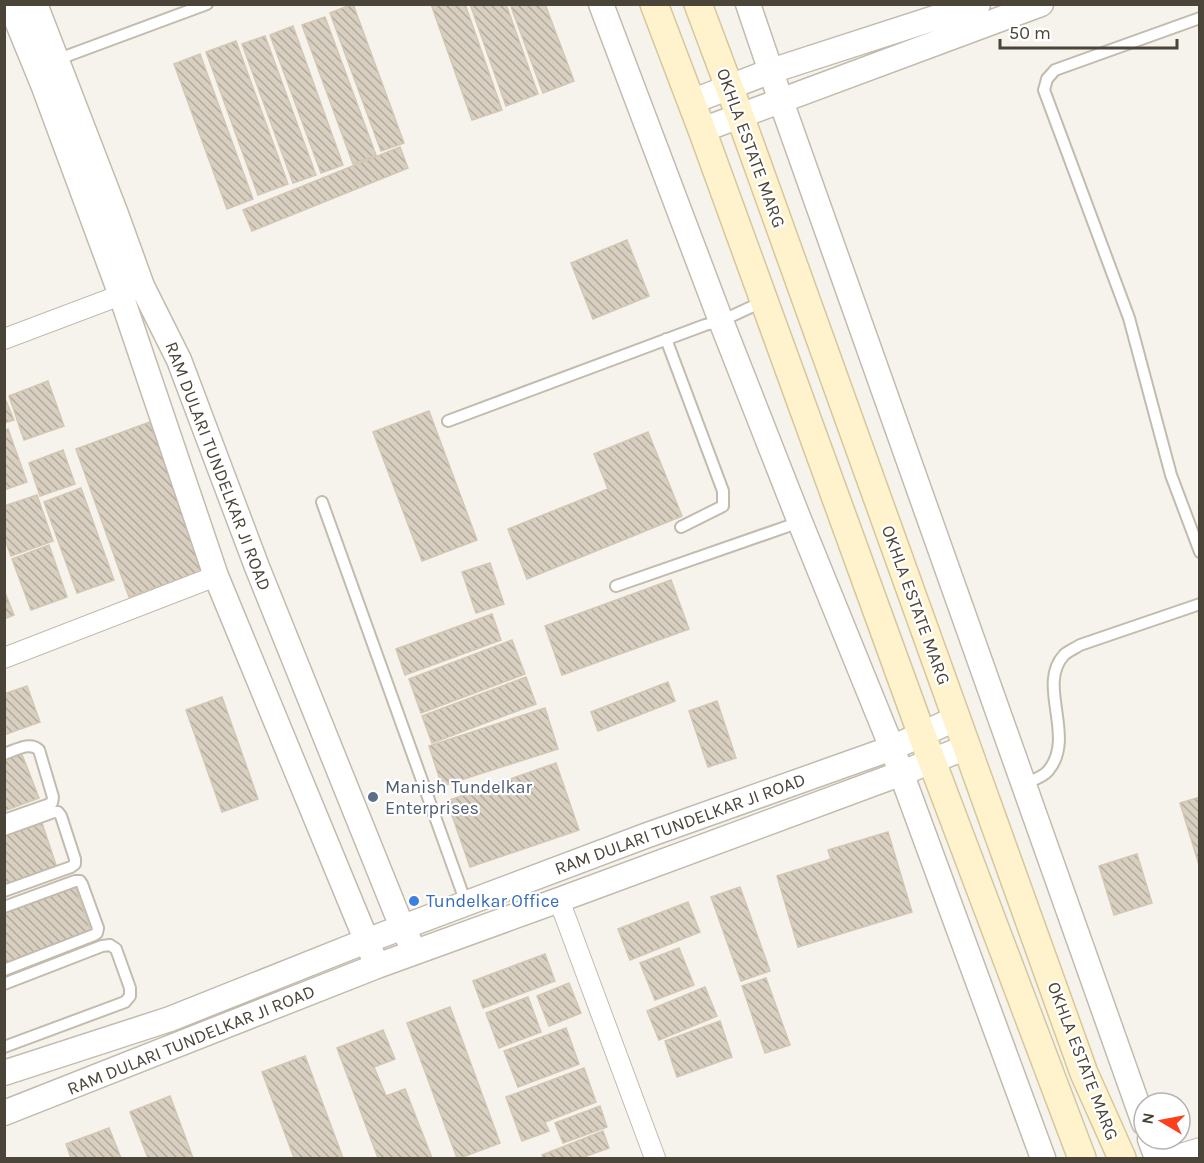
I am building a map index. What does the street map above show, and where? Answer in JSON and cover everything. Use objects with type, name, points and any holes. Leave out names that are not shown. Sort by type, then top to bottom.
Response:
[{"type":"main road","name":"OKHLA ESTATE MARG","points":[[654,4],[922,735],[1082,1158]]},
{"type":"main road","name":"OKHLA ESTATE MARG","points":[[698,4],[1084,1073],[1122,1158]]},
{"type":"street","name":"RAM DULARI TUNDELKAR JI ROAD","points":[[10,4],[132,291],[179,360],[257,567],[402,927],[415,952]]},
{"type":"street","name":"RAM DULARI TUNDELKAR JI ROAD","points":[[35,4],[116,214],[132,291],[216,576],[377,966]]},
{"type":"street","points":[[602,4],[721,321],[902,773],[1043,1158]]},
{"type":"street","points":[[748,4],[1133,1091]]},
{"type":"street","points":[[691,102],[771,71],[978,4]]},
{"type":"street","points":[[702,130],[1041,4]]},
{"type":"street","points":[[4,339],[132,291]]},
{"type":"street","points":[[4,658],[216,576]]},
{"type":"street","name":"RAM DULARI TUNDELKAR JI ROAD","points":[[4,1073],[170,1019],[402,927],[645,836],[892,748],[957,718]]},
{"type":"street","name":"RAM DULARI TUNDELKAR JI ROAD","points":[[4,1113],[377,966],[967,747]]},
{"type":"street","name":"RAM DULARI TUNDELKAR JI ROAD","points":[[559,900],[655,1158]]},
{"type":"street","points":[[1167,1158],[1200,1148]]},
{"type":"lane","points":[[56,60],[207,4]]},
{"type":"lane","points":[[1200,18],[1055,70],[1047,79],[1044,90],[1129,318],[1171,475],[1200,552]]},
{"type":"lane","points":[[448,421],[666,339],[721,321],[764,301]]},
{"type":"lane","points":[[666,339],[723,491],[723,506],[681,527]]},
{"type":"lane","points":[[322,502],[466,903]]},
{"type":"lane","points":[[616,586],[800,522]]},
{"type":"lane","points":[[1024,784],[1047,773],[1056,758],[1060,738],[1054,687],[1055,669],[1065,654],[1080,645],[1200,604]]},
{"type":"lane","points":[[4,754],[30,745],[35,746],[39,750],[53,797],[52,802],[47,805],[4,820]]},
{"type":"lane","points":[[4,830],[58,812],[75,859],[72,867],[4,891]]},
{"type":"lane","points":[[4,907],[80,881],[98,928],[94,935],[4,970]]},
{"type":"lane","points":[[4,984],[102,946],[110,945],[116,949],[130,988],[130,996],[124,1002],[4,1047]]},
{"type":"building","points":[[353,4],[404,143],[381,151],[330,13]]},
{"type":"building","points":[[431,4],[465,4],[502,110],[472,120]]},
{"type":"building","points":[[470,4],[506,4],[538,94],[506,106]]},
{"type":"building","points":[[510,4],[545,4],[574,81],[543,93]]},
{"type":"building","points":[[325,17],[376,155],[353,164],[302,25]]},
{"type":"building","points":[[293,26],[343,165],[321,173],[270,35]]},
{"type":"building","points":[[265,36],[316,175],[293,183],[242,44]]},
{"type":"building","points":[[236,41],[288,184],[258,195],[206,52]]},
{"type":"building","points":[[200,54],[253,199],[227,209],[174,64]]},
{"type":"building","points":[[400,147],[408,168],[252,231],[243,210]]},
{"type":"building","points":[[627,240],[649,296],[593,319],[571,263]]},
{"type":"building","points":[[48,381],[64,426],[24,440],[9,396]]},
{"type":"building","points":[[4,396],[14,420],[4,423]]},
{"type":"building","points":[[429,411],[477,540],[422,561],[373,432]]},
{"type":"building","points":[[150,422],[203,571],[129,597],[76,449]]},
{"type":"building","points":[[8,429],[27,482],[4,490],[4,431]]},
{"type":"building","points":[[648,432],[682,516],[527,579],[508,529],[608,489],[594,454]]},
{"type":"building","points":[[63,450],[75,484],[40,496],[29,463]]},
{"type":"building","points":[[81,488],[114,580],[77,593],[44,502]]},
{"type":"building","points":[[37,495],[53,541],[11,556],[4,537],[4,506]]},
{"type":"building","points":[[49,545],[67,597],[31,610],[12,559]]},
{"type":"building","points":[[490,563],[504,604],[476,613],[462,572]]},
{"type":"building","points":[[671,580],[689,629],[562,675],[545,626]]},
{"type":"building","points":[[4,590],[14,615],[4,619]]},
{"type":"building","points":[[492,614],[501,640],[405,675],[396,649]]},
{"type":"building","points":[[512,640],[525,674],[421,713],[409,679]]},
{"type":"building","points":[[526,677],[536,704],[432,743],[422,716]]},
{"type":"building","points":[[668,682],[675,701],[598,731],[591,712]]},
{"type":"building","points":[[27,686],[40,722],[4,735],[4,694]]},
{"type":"building","points":[[222,697],[258,799],[222,812],[186,710]]},
{"type":"building","points":[[717,701],[736,758],[708,767],[689,711]]},
{"type":"building","points":[[545,708],[558,749],[442,786],[429,746]]},
{"type":"building","points":[[21,752],[39,798],[4,811],[4,758]]},
{"type":"building","points":[[556,763],[579,830],[470,867],[447,801]]},
{"type":"building","points":[[1200,797],[1200,868],[1180,803]]},
{"type":"building","points":[[42,823],[57,868],[4,886],[4,836]]},
{"type":"building","points":[[888,832],[912,912],[798,947],[777,876],[831,859],[828,850]]},
{"type":"building","points":[[1137,854],[1152,903],[1114,915],[1099,866]]},
{"type":"building","points":[[75,887],[91,931],[4,964],[4,912]]},
{"type":"building","points":[[740,887],[770,971],[741,981],[711,897]]},
{"type":"building","points":[[688,902],[700,932],[630,960],[618,929]]},
{"type":"building","points":[[679,948],[694,985],[655,1000],[640,963]]},
{"type":"building","points":[[545,954],[555,981],[483,1008],[473,981]]},
{"type":"building","points":[[766,978],[790,1045],[765,1053],[742,986]]},
{"type":"building","points":[[569,983],[581,1013],[549,1026],[537,996]]},
{"type":"building","points":[[705,987],[717,1016],[659,1040],[647,1011]]},
{"type":"building","points":[[528,997],[541,1032],[499,1048],[486,1013]]},
{"type":"building","points":[[450,1007],[500,1143],[460,1158],[457,1158],[407,1023]]},
{"type":"building","points":[[720,1021],[732,1057],[677,1077],[665,1041]]},
{"type":"building","points":[[566,1028],[579,1064],[518,1087],[504,1051]]},
{"type":"building","points":[[383,1030],[395,1059],[374,1067],[386,1096],[405,1089],[432,1158],[378,1158],[337,1048]]},
{"type":"building","points":[[305,1056],[343,1158],[294,1158],[262,1072]]},
{"type":"building","points":[[584,1068],[596,1102],[545,1122],[549,1131],[522,1141],[506,1097]]},
{"type":"building","points":[[170,1096],[193,1158],[148,1158],[130,1112]]},
{"type":"building","points":[[600,1106],[607,1127],[563,1143],[555,1123]]},
{"type":"building","points":[[109,1128],[121,1158],[71,1158],[66,1144]]},
{"type":"building","points":[[603,1131],[609,1148],[581,1158],[543,1158],[542,1155]]},
{"type":"place","name":"Manish Tundelkar Enterprises","points":[[373,797]]},
{"type":"place","name":"Tundelkar Office","points":[[414,901]]}]
